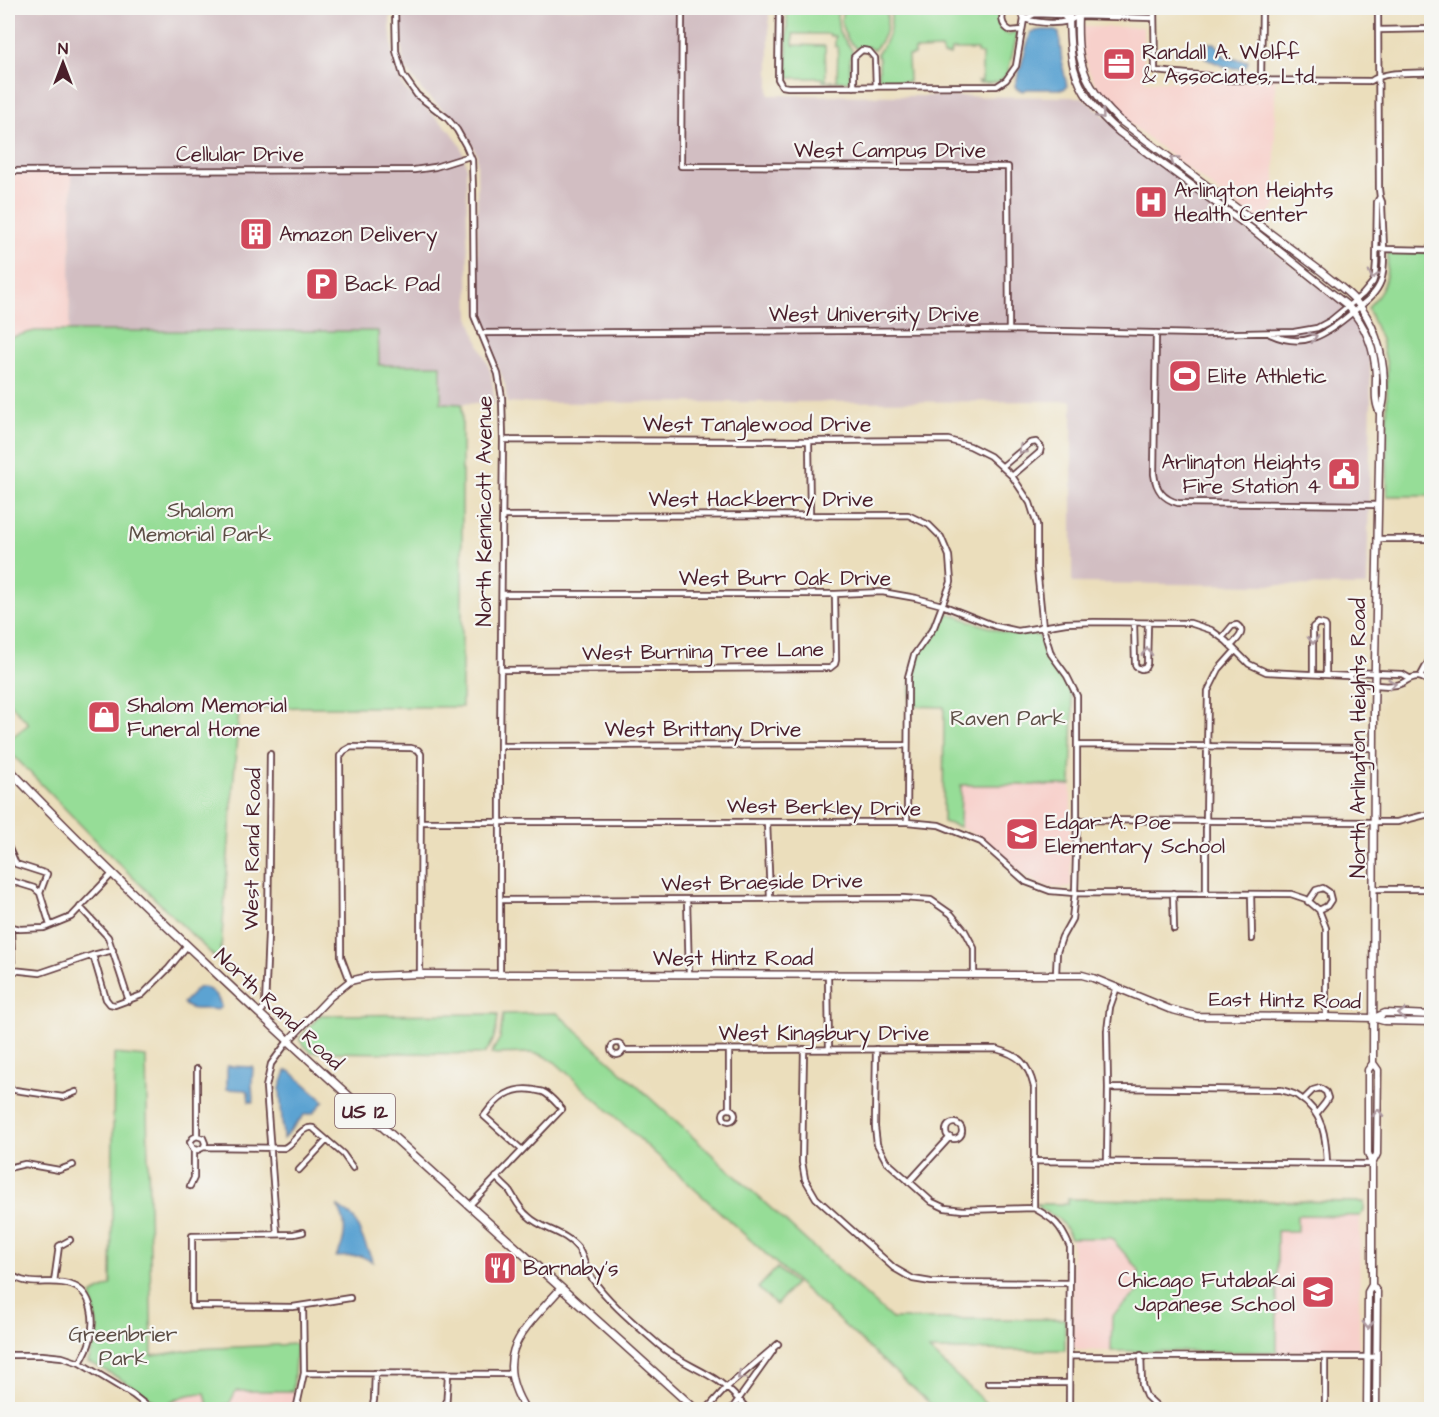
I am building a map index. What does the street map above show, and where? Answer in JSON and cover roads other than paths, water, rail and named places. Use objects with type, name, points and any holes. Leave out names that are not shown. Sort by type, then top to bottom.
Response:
[{"type":"main road","name":"North Arlington Heights Road","points":[[1070,8],[1069,21],[1075,70],[1090,102],[1119,132],[1253,230],[1348,306],[1366,333],[1373,356],[1376,374],[1376,406],[1380,413]]},
{"type":"main road","name":"North Arlington Heights Road","points":[[1078,8],[1077,36],[1082,65],[1091,86],[1105,106],[1118,119],[1322,272],[1355,300],[1375,334],[1383,361],[1384,406],[1380,413],[1374,673],[1373,1063],[1368,1070],[1368,1153],[1372,1164],[1372,1285],[1368,1292],[1367,1410]]},
{"type":"main road","name":"North Rand Road","points":[[8,770],[112,874],[288,1041],[696,1410]]},
{"type":"main road","name":"West Hintz Road","points":[[288,1041],[330,997],[350,981],[371,975],[1082,975],[1169,1009],[1196,1016]]},
{"type":"main road","name":"East Hintz Road","points":[[1373,1018],[1385,1013],[1431,1015]]},
{"type":"main road","name":"East Hintz Road","points":[[1196,1016],[1373,1018],[1384,1021],[1431,1022]]},
{"type":"main road","name":"North Arlington Heights Road","points":[[1372,1285],[1377,1292],[1376,1410]]},
{"type":"main road","points":[[526,1410],[516,1395],[511,1374],[512,1353],[524,1329],[561,1288]]},
{"type":"street","name":"North Kennicott Avenue","points":[[395,8],[396,51],[403,75],[415,93],[447,118],[457,130],[470,156],[473,183],[474,316],[498,374],[502,398],[504,440],[500,974]]},
{"type":"street","name":"West Campus Drive","points":[[682,8],[681,166],[1008,166],[1009,330]]},
{"type":"street","points":[[779,8],[778,79],[782,86],[788,87],[997,86],[1006,80],[1016,66],[1024,19],[1020,8]]},
{"type":"street","points":[[1008,8],[1002,14],[1003,25],[1011,31],[1022,30]]},
{"type":"street","points":[[1154,8],[1155,71],[1209,76],[1224,80],[1371,81],[1378,76],[1391,74],[1430,74]]},
{"type":"street","points":[[1261,80],[1262,8]]},
{"type":"street","points":[[1267,333],[1280,339],[1296,342],[1316,338],[1332,329],[1373,296],[1380,283],[1383,274],[1383,249],[1380,197],[1378,8]]},
{"type":"street","points":[[1024,19],[1034,22],[1062,22],[1078,16],[1154,18]]},
{"type":"street","points":[[1378,30],[1431,29]]},
{"type":"street","points":[[854,87],[854,57],[862,50],[869,51],[876,58],[876,87]]},
{"type":"street","name":"Cellular Drive","points":[[8,171],[414,170],[435,167],[470,156]]},
{"type":"street","points":[[1267,333],[1317,328],[1330,321],[1363,294],[1373,282],[1377,202],[1380,197]]},
{"type":"street","points":[[1376,249],[1431,250]]},
{"type":"street","name":"West University Drive","points":[[480,333],[1009,330],[1267,333]]},
{"type":"street","points":[[1156,333],[1154,474],[1156,486],[1162,495],[1178,503],[1378,505]]},
{"type":"street","name":"West Tanglewood Drive","points":[[504,440],[948,440],[970,446],[990,456],[1003,466],[1030,503],[1037,525],[1036,568],[1043,628],[1051,654],[1067,676],[1077,696],[1075,893],[1072,919],[1057,952],[1056,974]]},
{"type":"street","points":[[809,441],[810,515]]},
{"type":"street","points":[[1003,466],[1030,443],[1039,444],[1040,452],[1012,476]]},
{"type":"street","name":"West Hackberry Drive","points":[[503,516],[908,515],[929,525],[941,537],[949,556],[951,582],[934,627],[914,655],[908,677],[907,822]]},
{"type":"street","points":[[1377,539],[1431,539]]},
{"type":"street","name":"West Burr Oak Drive","points":[[502,594],[882,592],[942,605],[994,626],[1018,631],[1066,623],[1190,623],[1205,627],[1222,638],[1249,664],[1266,672],[1348,676]]},
{"type":"street","name":"West Burning Tree Lane","points":[[501,670],[830,668],[836,660],[835,594]]},
{"type":"street","points":[[1134,622],[1135,664],[1141,669],[1147,664],[1148,623]]},
{"type":"street","points":[[1313,674],[1313,627],[1318,623],[1326,627],[1326,674]]},
{"type":"street","points":[[1222,638],[1232,626],[1240,626],[1241,635],[1231,646]]},
{"type":"street","points":[[1206,893],[1208,691],[1219,669],[1235,651]]},
{"type":"street","points":[[1420,677],[1431,655]]},
{"type":"street","points":[[1409,678],[1402,674],[1355,672],[1348,676],[1352,680],[1374,684],[1395,685],[1409,678],[1420,677],[1431,683]]},
{"type":"street","name":"West Brittany Drive","points":[[500,746],[907,745]]},
{"type":"street","points":[[1077,745],[1374,748]]},
{"type":"street","points":[[350,981],[341,957],[340,756],[351,747],[411,748],[419,751],[421,755],[420,974]]},
{"type":"street","name":"West Rand Road","points":[[259,1014],[265,1007],[270,754]]},
{"type":"street","points":[[1077,819],[1397,822],[1431,815]]},
{"type":"street","name":"West Berkley Drive","points":[[421,822],[907,822],[939,825],[981,842],[1026,882],[1050,891],[1291,894],[1308,902]]},
{"type":"street","points":[[767,822],[770,897]]},
{"type":"street","points":[[8,846],[16,864],[47,874],[40,893]]},
{"type":"street","points":[[8,996],[11,990],[12,970],[9,927],[44,928],[71,916],[112,874]]},
{"type":"street","points":[[8,880],[34,888],[40,893],[50,925]]},
{"type":"street","points":[[1319,910],[1327,906],[1331,900],[1329,892],[1323,888],[1316,890],[1308,902],[1319,910],[1326,928],[1326,1017]]},
{"type":"street","points":[[1374,889],[1431,890]]},
{"type":"street","points":[[1173,893],[1174,929]]},
{"type":"street","points":[[1251,894],[1252,939]]},
{"type":"street","name":"West Braeside Drive","points":[[501,900],[903,897],[931,900],[951,914],[965,931],[974,948],[974,974]]},
{"type":"street","points":[[687,900],[689,974]]},
{"type":"street","points":[[80,907],[104,931],[113,950],[129,1001]]},
{"type":"street","points":[[93,955],[108,1002],[115,1005],[142,995],[187,946]]},
{"type":"street","points":[[12,970],[40,973],[113,950]]},
{"type":"street","points":[[828,974],[829,1050]]},
{"type":"street","points":[[1107,1161],[1107,1031],[1110,1006],[1117,987]]},
{"type":"street","points":[[277,1234],[266,1087],[271,1064],[288,1041]]},
{"type":"street","points":[[804,1049],[802,1162],[805,1179],[816,1198],[894,1268],[913,1279],[931,1282],[1070,1283]]},
{"type":"street","points":[[876,1049],[875,1127],[877,1144],[886,1161],[932,1202],[945,1208],[963,1210],[1034,1208],[1052,1218],[1063,1230],[1070,1247],[1069,1410]]},
{"type":"street","name":"West Kingsbury Drive","points":[[623,1050],[996,1049],[1010,1053],[1022,1061],[1028,1069],[1034,1086],[1034,1161]]},
{"type":"street","points":[[729,1050],[729,1109]]},
{"type":"street","points":[[197,1069],[197,1136]]},
{"type":"street","points":[[1108,1088],[1281,1090],[1298,1096],[1317,1113],[1326,1138],[1327,1163]]},
{"type":"street","points":[[1303,1100],[1313,1090],[1320,1088],[1326,1092],[1328,1098],[1317,1113]]},
{"type":"street","points":[[8,1089],[63,1097],[76,1092]]},
{"type":"street","points":[[469,1206],[562,1108],[543,1092],[515,1090],[503,1096],[484,1116],[522,1150]]},
{"type":"street","points":[[194,1149],[204,1147],[284,1148],[289,1146],[305,1128],[309,1127],[343,1154],[353,1168]]},
{"type":"street","points":[[197,1136],[204,1141],[204,1147]]},
{"type":"street","points":[[190,1186],[194,1178],[194,1149],[190,1142],[197,1136]]},
{"type":"street","points":[[909,1182],[950,1137]]},
{"type":"street","points":[[299,1170],[327,1140]]},
{"type":"street","points":[[1034,1208],[1034,1161],[1372,1164]]},
{"type":"street","points":[[8,1168],[25,1164],[59,1170],[73,1165]]},
{"type":"street","points":[[496,1177],[508,1189],[526,1215],[539,1225],[563,1236],[577,1247],[589,1274],[618,1308],[662,1348],[718,1381],[748,1410]]},
{"type":"street","points":[[303,1232],[192,1236],[192,1306],[293,1307],[350,1298]]},
{"type":"street","points":[[54,1282],[59,1246],[70,1240]]},
{"type":"street","points":[[8,1274],[25,1281],[54,1282],[82,1290],[88,1299],[92,1325],[90,1342],[81,1363]]},
{"type":"street","points":[[296,1410],[304,1373],[303,1306]]},
{"type":"street","points":[[706,1410],[726,1388],[778,1344],[731,1410]]},
{"type":"street","points":[[8,1355],[42,1354],[81,1363],[133,1395],[152,1410]]},
{"type":"street","points":[[1070,1356],[1377,1357]]},
{"type":"street","points":[[1141,1356],[1142,1385],[1146,1396],[1161,1410]]},
{"type":"street","points":[[1325,1357],[1325,1410]]},
{"type":"street","points":[[304,1373],[511,1374]]},
{"type":"street","points":[[372,1410],[375,1373]]},
{"type":"street","points":[[446,1410],[448,1374]]},
{"type":"street","points":[[988,1383],[1069,1383]]},
{"type":"water","points":[[1053,30],[1059,33],[1067,86],[1064,89],[1027,89],[1023,91],[1017,89],[1015,86],[1031,32]]},
{"type":"water","points":[[1209,43],[1215,43],[1226,58],[1248,61],[1247,65],[1244,69],[1225,67],[1205,58],[1204,50]]},
{"type":"water","points":[[203,987],[219,1000],[221,1007],[217,1010],[194,1009],[183,1003],[198,988]]},
{"type":"water","points":[[227,1066],[253,1067],[253,1102],[249,1102],[248,1093],[245,1090],[227,1089]]},
{"type":"water","points":[[286,1071],[290,1071],[324,1101],[313,1113],[304,1115],[283,1139],[280,1088]]},
{"type":"water","points":[[337,1206],[354,1218],[373,1262],[361,1256],[336,1257],[344,1238],[343,1218]]},
{"type":"place","name":"Randall A. Wolff & Associates, Ltd.","points":[[1119,64]]},
{"type":"place","name":"Arlington Heights Health Center","points":[[1151,202]]},
{"type":"place","name":"Amazon Delivery","points":[[256,234]]},
{"type":"place","name":"Back Pad","points":[[322,284]]},
{"type":"place","name":"Elite Athletic","points":[[1185,376]]},
{"type":"place","name":"Arlington Heights Fire Station 4","points":[[1344,474]]},
{"type":"place","name":"Shalom Memorial Funeral Home","points":[[104,717]]},
{"type":"place","name":"Edgar A. Poe Elementary School","points":[[1022,834]]},
{"type":"place","name":"Barnaby's","points":[[500,1268]]},
{"type":"place","name":"Chicago Futabakai Japanese School","points":[[1318,1292]]},
{"type":"park label","name":"Shalom Memorial Park","points":[[200,522]]},
{"type":"park label","name":"Raven Park","points":[[1008,718]]},
{"type":"park label","name":"Greenbrier Park","points":[[123,1346]]}]
